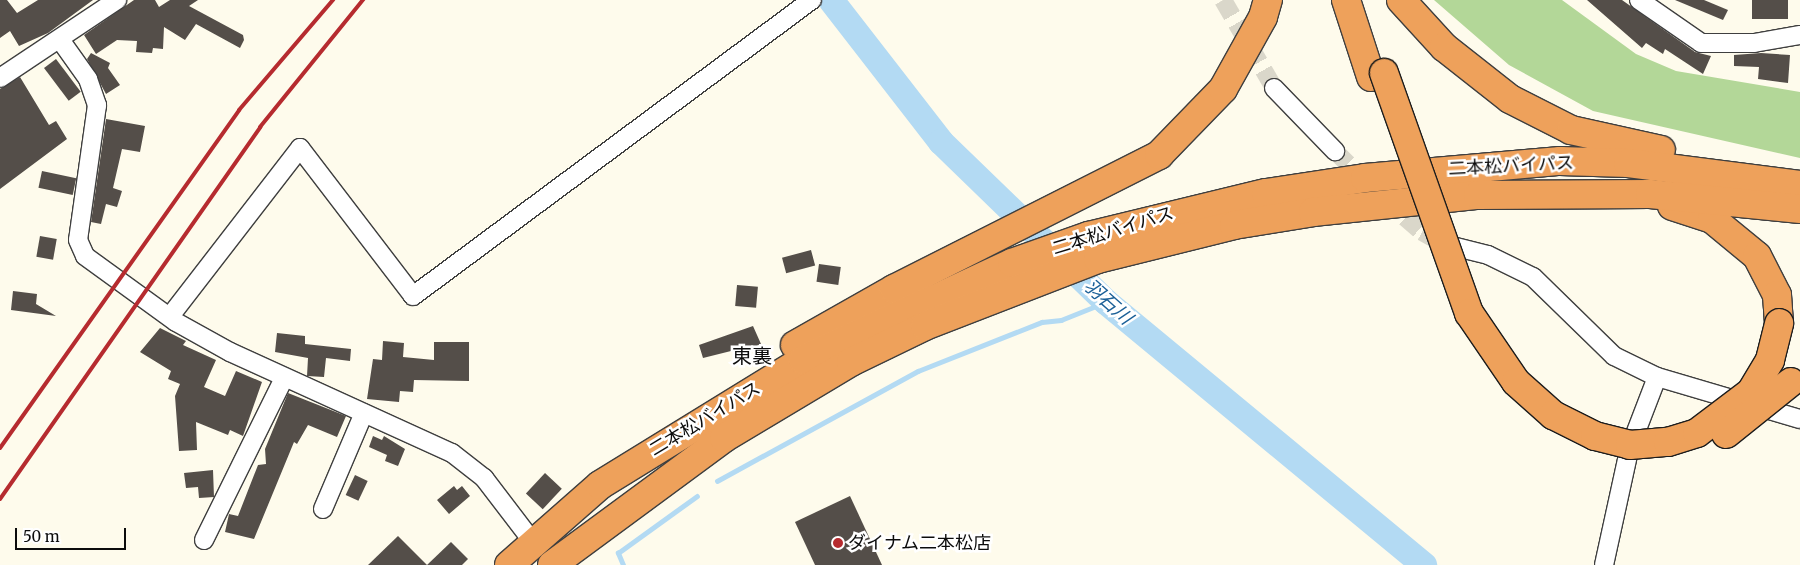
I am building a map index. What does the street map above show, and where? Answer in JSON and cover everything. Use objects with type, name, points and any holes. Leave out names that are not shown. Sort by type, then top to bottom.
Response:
[{"type":"highway","points":[[600,485],[641,450],[783,352],[991,241],[1051,212],[1159,155],[1194,124],[1227,82],[1268,0]]},
{"type":"highway","points":[[1346,0],[1378,75],[1469,313],[1516,382],[1558,419],[1595,436],[1630,445],[1668,442],[1698,433],[1751,392],[1770,360],[1779,323],[1777,295],[1765,267],[1741,239],[1712,218],[1665,205],[1573,194]]},
{"type":"highway","points":[[1358,0],[1378,75],[1450,304],[1496,380],[1532,416],[1570,439],[1609,453],[1672,455],[1731,432],[1796,377]]},
{"type":"highway","points":[[1401,0],[1444,47],[1485,82],[1571,130],[1601,139],[1800,174]]},
{"type":"highway","name":"二本松バイパス","points":[[552,565],[654,485],[760,414],[925,326],[1034,281],[1093,247],[1266,193],[1365,178],[1560,161],[1628,163],[1800,185]]},
{"type":"highway","name":"二本松バイパス","points":[[509,565],[600,485],[803,360],[1012,263],[1093,247],[1313,212],[1478,195],[1573,194],[1712,198],[1800,209]]},
{"type":"street","points":[[0,78],[62,40],[99,5],[117,0]]},
{"type":"street","points":[[1639,0],[1701,43],[1754,43],[1800,35]]},
{"type":"street","points":[[171,315],[300,148],[413,296],[809,2]]},
{"type":"street","points":[[62,40],[88,79],[97,105],[80,248],[171,315],[230,352],[464,460],[484,478],[533,542]]},
{"type":"street","points":[[1274,88],[1335,152]]},
{"type":"street","points":[[1444,244],[1513,264],[1534,277],[1603,348],[1657,377],[1800,419]]},
{"type":"street","points":[[1604,565],[1629,450],[1657,377]]},
{"type":"street","points":[[204,540],[284,378]]},
{"type":"street","points":[[323,509],[364,413]]},
{"type":"green space","points":[[1434,0],[1562,0],[1636,54],[1676,71],[1800,92],[1800,158],[1593,111],[1509,65]]},
{"type":"building","points":[[0,0],[7,0],[17,13],[38,0],[93,0],[48,33],[19,46],[10,31],[0,38]]},
{"type":"building","points":[[134,0],[155,0],[159,7],[170,0],[198,0],[189,6],[243,35],[244,40],[240,48],[196,24],[185,40],[164,27],[163,49],[153,48],[152,53],[136,52],[137,41],[117,40],[96,54],[84,35]]},
{"type":"building","points":[[1587,0],[1622,0],[1695,52],[1711,56],[1703,74],[1665,49],[1663,54],[1646,43],[1642,48]]},
{"type":"building","points":[[1675,0],[1704,0],[1728,10],[1723,20]]},
{"type":"building","points":[[1752,0],[1788,0],[1788,19],[1752,19]]},
{"type":"building","points":[[91,53],[110,63],[108,68],[120,85],[106,94],[87,59]]},
{"type":"building","points":[[1761,53],[1790,55],[1788,83],[1758,79],[1759,67],[1734,66],[1734,55]]},
{"type":"building","points":[[56,59],[81,92],[69,101],[44,68]]},
{"type":"building","points":[[20,77],[49,125],[56,121],[67,139],[0,189],[0,89]]},
{"type":"building","points":[[106,119],[145,126],[140,152],[122,149],[113,188],[122,191],[117,207],[106,204],[101,224],[91,222]]},
{"type":"building","points":[[42,171],[76,178],[73,195],[38,188]]},
{"type":"building","points":[[40,236],[57,239],[53,260],[36,257]]},
{"type":"building","points":[[811,250],[815,265],[786,273],[782,258]]},
{"type":"building","points":[[819,264],[841,267],[838,285],[816,282]]},
{"type":"building","points":[[737,285],[758,287],[756,308],[735,306]]},
{"type":"building","points":[[13,291],[37,294],[36,304],[56,316],[11,310]]},
{"type":"building","points":[[753,326],[761,344],[737,355],[735,350],[703,358],[699,345]]},
{"type":"building","points":[[160,328],[186,341],[183,345],[216,360],[204,387],[225,396],[236,371],[262,382],[243,436],[230,430],[228,435],[196,422],[197,450],[179,451],[175,396],[180,384],[168,379],[171,371],[140,352]]},
{"type":"building","points":[[277,333],[305,336],[305,344],[351,349],[350,361],[326,358],[324,377],[307,376],[308,358],[275,352]]},
{"type":"building","points":[[383,341],[404,343],[403,357],[434,360],[434,342],[469,342],[469,381],[414,380],[413,392],[400,391],[399,402],[367,399],[373,359],[382,360]]},
{"type":"building","points":[[288,393],[346,416],[337,437],[308,425],[297,444],[294,442],[254,539],[225,532],[229,514],[238,516],[258,465],[266,464],[265,449]]},
{"type":"building","points":[[373,436],[382,440],[384,436],[405,449],[398,466],[385,461],[387,455],[369,447]]},
{"type":"building","points":[[213,470],[214,497],[199,498],[198,487],[186,488],[184,473]]},
{"type":"building","points":[[545,473],[562,489],[543,509],[526,493]]},
{"type":"building","points":[[355,475],[368,481],[358,501],[346,495]]},
{"type":"building","points":[[454,486],[457,490],[462,486],[470,496],[449,514],[437,500]]},
{"type":"building","name":"ダイナム二本松店","points":[[850,496],[882,565],[815,565],[795,522]]},
{"type":"building","points":[[398,536],[427,565],[368,565]]},
{"type":"building","points":[[451,542],[468,559],[462,565],[427,565]]},
{"type":"waterway","name":"羽石川","points":[[831,0],[941,142],[1106,302],[1424,565]]},
{"type":"waterway","points":[[717,481],[918,371],[1042,322],[1061,320],[1106,302]]},
{"type":"waterway","points":[[623,565],[618,553],[697,496]]},
{"type":"tunnel","points":[[1223,0],[1274,88]]},
{"type":"tunnel","points":[[1335,151],[1366,182]]},
{"type":"tunnel","points":[[1385,200],[1422,232],[1444,244]]},
{"type":"railway","points":[[0,448],[239,110],[333,0]]},
{"type":"railway","points":[[0,499],[260,127],[363,0]]},
{"type":"place","name":"ダイナム二本松店","points":[[838,543]]},
{"type":"district","name":"東裏","points":[[752,355]]}]
